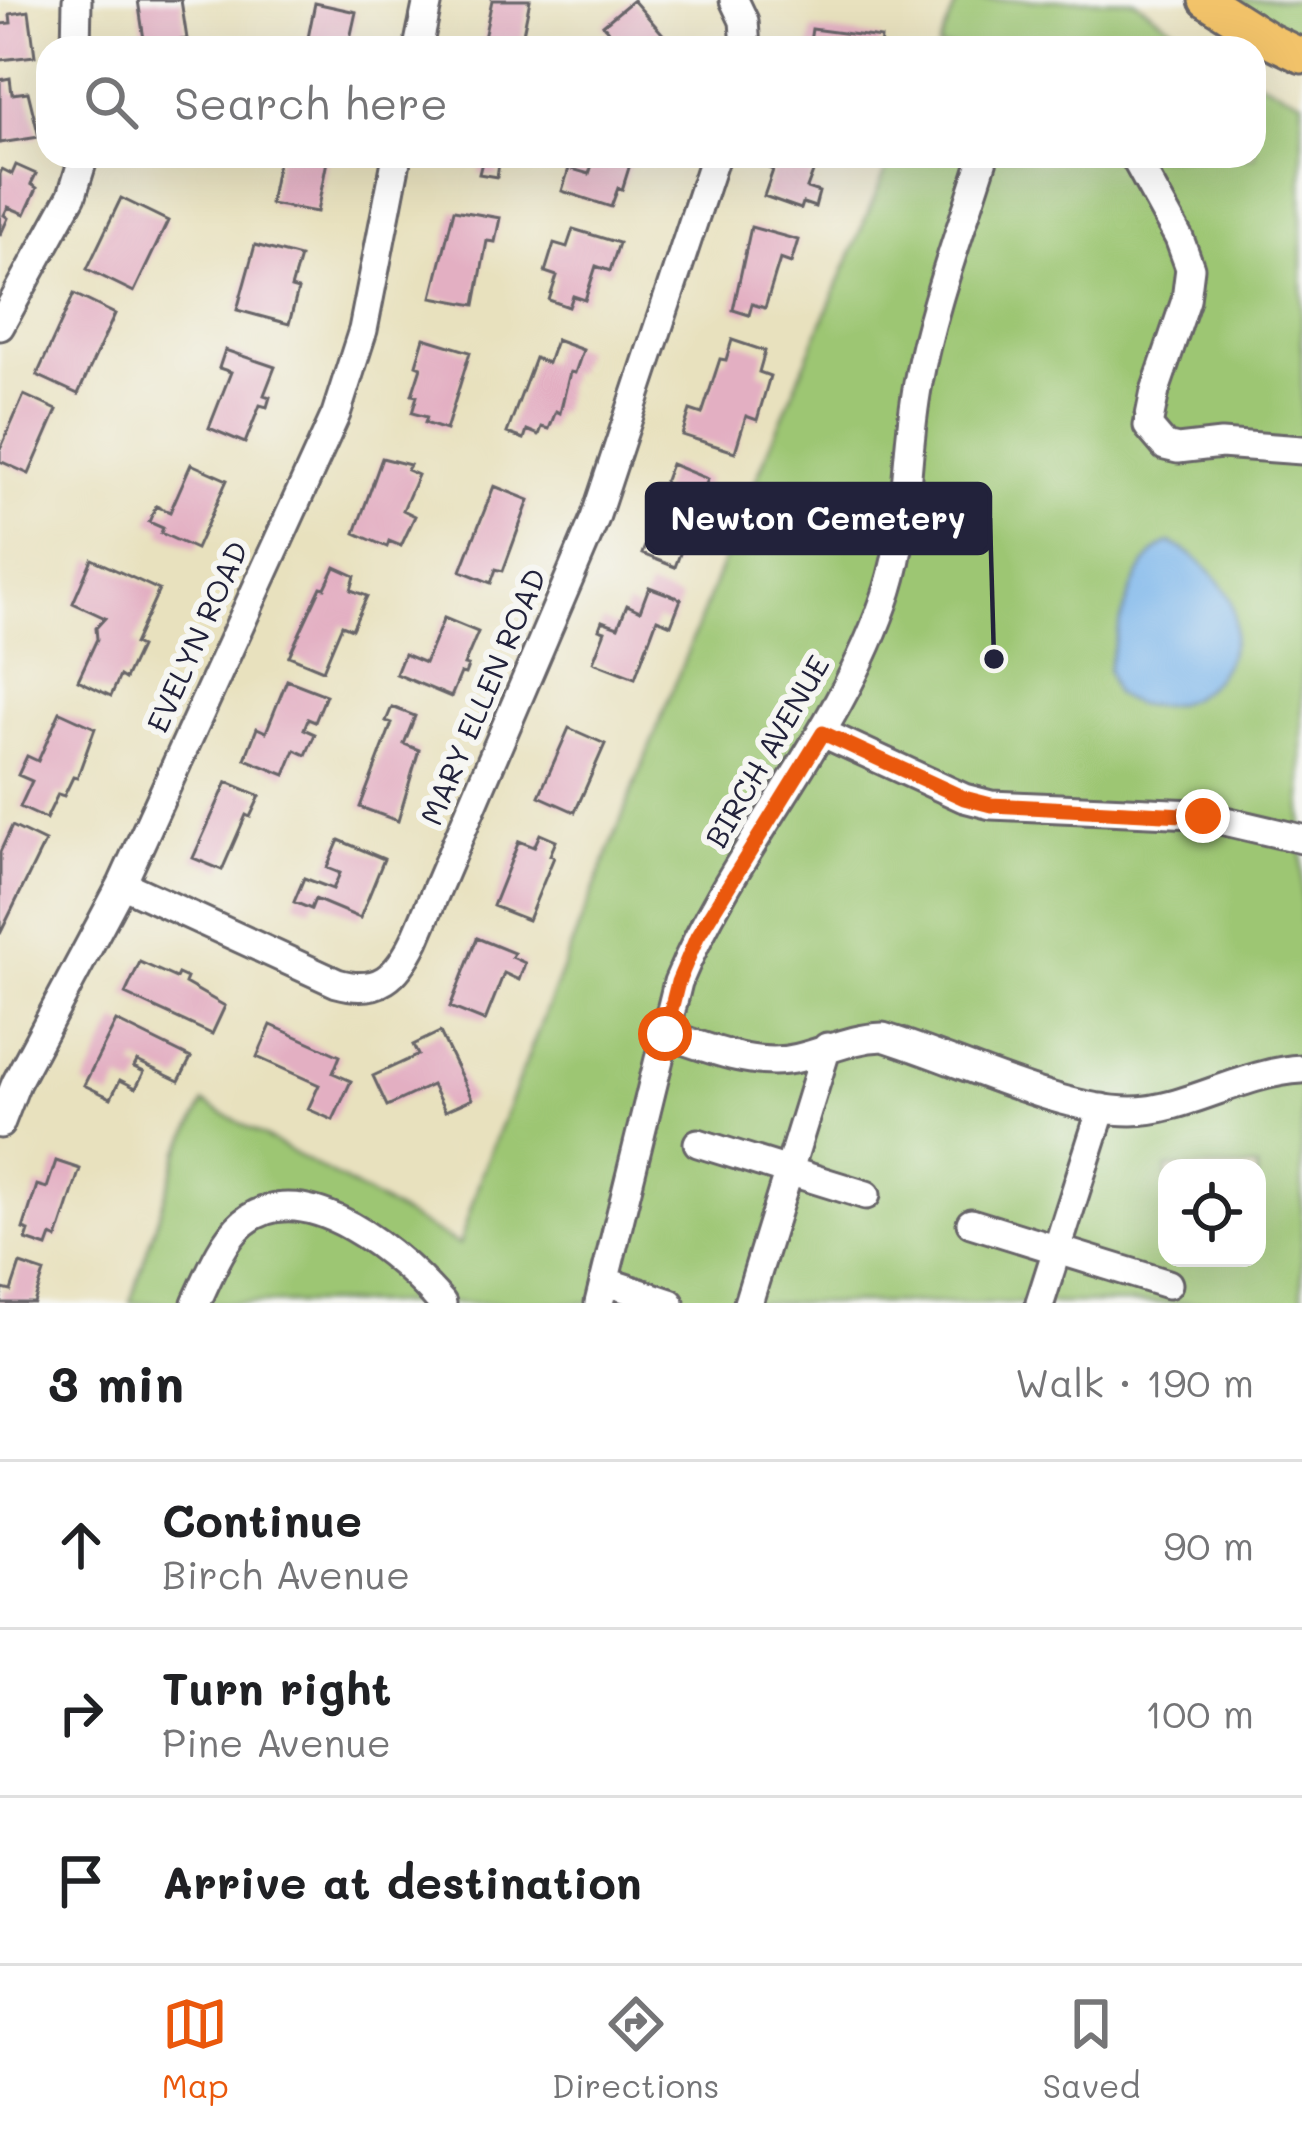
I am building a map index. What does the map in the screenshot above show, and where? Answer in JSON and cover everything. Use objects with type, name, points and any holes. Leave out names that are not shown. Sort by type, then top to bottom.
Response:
[{"type":"main road","points":[[1206,0],[1263,36]]},
{"type":"main road","points":[[1266,38],[1302,56]]},
{"type":"street","points":[[76,36],[77,0]]},
{"type":"street","points":[[420,36],[428,0]]},
{"type":"street","points":[[734,0],[745,36]]},
{"type":"street","points":[[0,326],[72,194],[80,168]]},
{"type":"street","name":"EVELYN ROAD","points":[[0,1124],[16,1083],[122,884],[336,414],[363,330],[395,168]]},
{"type":"street","name":"MARY ELLEN ROAD","points":[[122,884],[337,983],[368,988],[395,974],[415,940],[596,518],[712,168]]},
{"type":"street","name":"BIRCH AVENUE","points":[[601,1292],[678,982],[697,937],[823,733],[887,592],[898,553],[918,378],[980,168]]},
{"type":"street","points":[[1141,168],[1190,268],[1186,300],[1151,403],[1148,426],[1165,446],[1178,449],[1221,444],[1302,450]]},
{"type":"street","points":[[823,733],[964,798],[991,805],[1195,814],[1302,839]]},
{"type":"street","points":[[665,1034],[767,1061],[798,1058],[860,1037],[883,1037],[1042,1092],[1133,1112],[1169,1105],[1248,1077],[1302,1069]]},
{"type":"street","points":[[748,1303],[827,1046]]},
{"type":"street","points":[[1040,1303],[1102,1108]]},
{"type":"street","points":[[698,1143],[866,1195]]},
{"type":"street","points":[[196,1303],[242,1224],[264,1211],[293,1208],[353,1226],[374,1238],[442,1303]]},
{"type":"street","points":[[971,1223],[1168,1284]]},
{"type":"street","points":[[601,1292],[670,1303]]},
{"type":"green space","points":[[958,0],[1134,0],[1185,36],[943,36]]},
{"type":"green space","points":[[1206,0],[1302,0],[1302,56]]},
{"type":"green space","points":[[1266,84],[1302,100],[1302,1303],[130,1303],[179,1153],[204,1103],[459,1245],[482,1173],[742,513],[887,168],[1266,168]]},
{"type":"water","points":[[1170,543],[1220,582],[1230,599],[1234,637],[1220,672],[1193,697],[1176,704],[1139,704],[1114,692],[1108,670],[1138,576],[1147,561]]},
{"type":"building","points":[[138,0],[181,0],[187,36],[143,36]]},
{"type":"building","points":[[492,0],[530,0],[522,36],[484,36]]},
{"type":"building","points":[[633,0],[664,36],[613,36],[603,25]]},
{"type":"building","points":[[315,3],[356,12],[351,36],[308,36]]},
{"type":"building","points":[[29,11],[35,56],[0,60],[0,24],[11,23],[10,14]]},
{"type":"building","points":[[812,29],[866,36],[811,36]]},
{"type":"building","points":[[10,78],[12,94],[28,92],[36,137],[0,143],[0,80]]},
{"type":"building","points":[[16,165],[36,174],[31,184],[37,188],[25,214],[8,207],[0,236],[0,174],[2,169],[12,174]]},
{"type":"building","points":[[277,168],[326,168],[317,212],[270,204]]},
{"type":"building","points":[[480,168],[498,168],[497,177],[479,174]]},
{"type":"building","points":[[569,168],[589,174],[591,168],[629,168],[611,207],[562,191]]},
{"type":"building","points":[[768,168],[814,168],[807,188],[819,192],[815,207],[803,203],[801,209],[764,196],[773,170]]},
{"type":"building","points":[[121,198],[168,221],[134,292],[87,269]]},
{"type":"building","points":[[454,210],[500,218],[495,242],[487,241],[475,305],[432,297]]},
{"type":"building","points":[[751,227],[798,240],[791,263],[780,259],[765,308],[752,304],[749,315],[733,310]]},
{"type":"building","points":[[573,229],[619,243],[610,271],[596,266],[585,300],[573,296],[569,307],[549,300],[557,276],[545,272],[554,243],[567,247]]},
{"type":"building","points":[[255,245],[300,257],[291,288],[298,290],[289,324],[237,310]]},
{"type":"building","points":[[74,294],[115,314],[78,394],[37,375]]},
{"type":"building","points":[[424,338],[470,352],[446,430],[412,413],[421,367],[416,365]]},
{"type":"building","points":[[556,340],[583,350],[575,373],[570,372],[560,413],[556,411],[549,429],[542,427],[539,435],[527,430],[524,439],[507,433],[535,358],[548,363]]},
{"type":"building","points":[[732,340],[765,351],[759,372],[770,376],[757,420],[746,416],[735,452],[682,435],[690,410],[702,414],[720,359],[726,360]]},
{"type":"building","points":[[225,350],[275,367],[264,395],[270,397],[267,407],[260,405],[245,443],[209,428],[231,372],[219,368]]},
{"type":"building","points":[[24,395],[57,410],[29,474],[0,461],[0,450]]},
{"type":"building","points":[[382,458],[410,465],[407,470],[418,475],[403,510],[415,516],[401,546],[389,541],[387,547],[355,533]]},
{"type":"building","points":[[191,464],[227,480],[196,549],[149,522],[156,506],[170,512]]},
{"type":"building","points":[[671,464],[708,479],[675,567],[642,554]]},
{"type":"building","points":[[494,486],[529,500],[503,571],[496,569],[491,583],[461,571]]},
{"type":"building","points":[[92,559],[159,590],[134,644],[140,647],[111,696],[78,680],[97,639],[96,628],[105,618],[73,603]]},
{"type":"building","points":[[335,567],[355,576],[351,590],[367,596],[352,629],[342,625],[323,670],[289,656]]},
{"type":"building","points":[[649,587],[681,599],[671,625],[657,619],[635,678],[593,662],[605,631],[599,629],[602,621],[618,627],[627,605],[640,611]]},
{"type":"building","points":[[444,618],[478,632],[464,665],[468,666],[465,674],[461,673],[451,697],[396,674],[404,654],[425,663]]},
{"type":"building","points":[[287,680],[326,695],[315,722],[308,719],[304,729],[315,734],[306,755],[295,750],[285,775],[245,759],[257,728],[266,732]]},
{"type":"building","points":[[392,707],[415,716],[404,744],[419,750],[398,821],[360,807],[392,723],[386,721]]},
{"type":"building","points":[[60,712],[95,728],[77,778],[73,777],[64,796],[58,794],[46,819],[20,807],[32,781],[18,775],[27,756],[38,761]]},
{"type":"building","points":[[569,728],[605,744],[575,812],[539,796]]},
{"type":"building","points":[[227,782],[260,796],[250,817],[246,815],[222,870],[193,858]]},
{"type":"building","points":[[12,826],[45,842],[0,934],[0,852]]},
{"type":"building","points":[[540,834],[556,841],[550,855],[554,857],[528,920],[493,906],[519,841],[534,847]]},
{"type":"building","points":[[339,840],[384,859],[360,918],[315,899],[311,909],[294,902],[304,878],[333,889],[340,873],[327,868]]},
{"type":"building","points":[[477,938],[514,953],[512,957],[525,963],[519,980],[504,973],[485,1021],[450,1007]]},
{"type":"building","points":[[140,962],[187,978],[185,983],[225,1006],[212,1034],[125,994]]},
{"type":"building","points":[[116,1021],[191,1058],[179,1081],[137,1061],[134,1067],[144,1072],[136,1088],[120,1080],[111,1098],[84,1085]]},
{"type":"building","points":[[271,1025],[340,1056],[333,1073],[351,1081],[333,1120],[308,1109],[319,1085],[257,1057]]},
{"type":"building","points":[[440,1032],[472,1099],[445,1111],[432,1085],[387,1106],[373,1076],[418,1055],[413,1045]]},
{"type":"building","points":[[56,1161],[80,1169],[57,1239],[51,1236],[47,1247],[26,1240],[29,1231],[23,1229],[37,1185],[47,1188]]},
{"type":"building","points":[[20,1264],[44,1272],[34,1303],[0,1303],[3,1289],[11,1291]]},
{"type":"place","name":"Newton Cemetery","points":[[994,659]]},
{"type":"route","points":[[665,1034],[678,982],[697,937],[823,733],[964,798],[991,805],[1203,816]]}]
